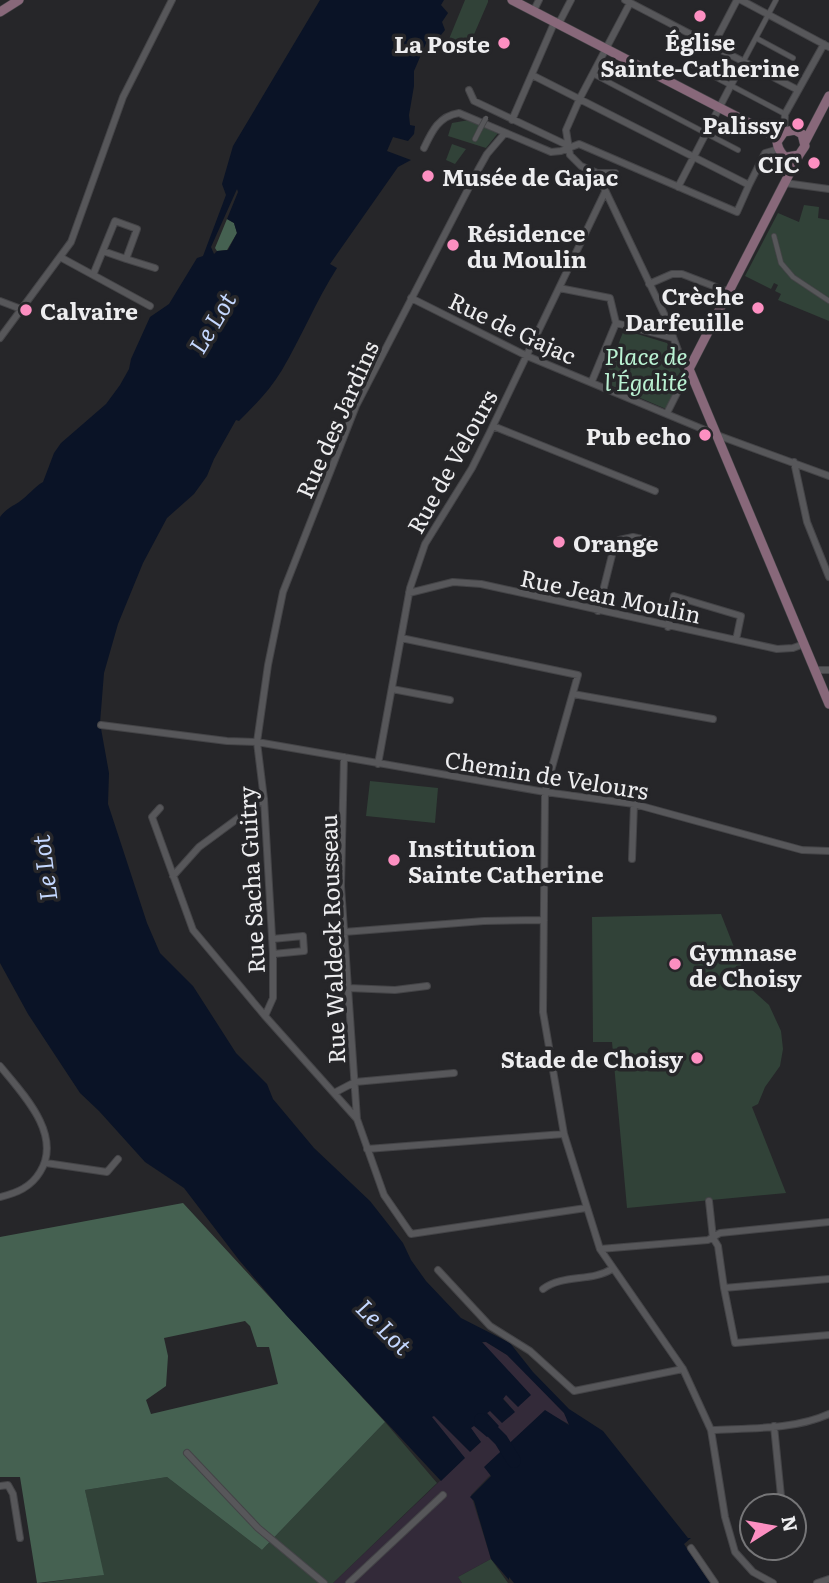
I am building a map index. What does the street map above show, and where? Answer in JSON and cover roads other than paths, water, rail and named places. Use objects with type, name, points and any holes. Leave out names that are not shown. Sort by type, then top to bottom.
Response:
[{"type":"main road","points":[[0,12],[19,0]]},
{"type":"main road","points":[[512,0],[781,135]]},
{"type":"main road","points":[[829,96],[805,142],[804,150],[787,178],[690,369],[829,704]]},
{"type":"main road","points":[[799,132],[816,121]]},
{"type":"main road","points":[[781,135],[791,129],[799,132],[805,142]]},
{"type":"main road","points":[[781,135],[779,149],[787,157],[787,178]]},
{"type":"main road","points":[[787,157],[799,155]]},
{"type":"street","points":[[0,338],[71,242],[123,97],[172,0]]},
{"type":"street","points":[[534,10],[540,0]]},
{"type":"street","points":[[512,120],[557,22],[571,0]]},
{"type":"street","points":[[713,46],[739,0],[827,45],[785,114],[781,135]]},
{"type":"street","points":[[678,187],[776,0]]},
{"type":"street","points":[[615,173],[597,173],[581,166],[570,155],[566,130],[629,1],[799,90]]},
{"type":"street","points":[[756,38],[793,58]]},
{"type":"street","points":[[694,65],[785,114]]},
{"type":"street","points":[[593,74],[738,150]]},
{"type":"street","points":[[532,75],[749,185]]},
{"type":"street","points":[[469,90],[474,101],[569,146]]},
{"type":"street","points":[[475,139],[491,109]]},
{"type":"street","points":[[424,148],[434,127],[449,115],[459,113],[551,152],[582,145],[737,212],[765,153],[779,149]]},
{"type":"street","name":"Rue des Jardins","points":[[257,742],[268,665],[283,592],[356,406],[478,170],[487,154],[505,133]]},
{"type":"street","points":[[597,173],[690,369],[667,413]]},
{"type":"street","points":[[787,178],[829,189]]},
{"type":"street","name":"Rue de Velours","points":[[378,764],[409,593],[425,544],[472,468],[605,192]]},
{"type":"street","points":[[93,275],[115,221],[137,229],[126,258]]},
{"type":"street","points":[[774,236],[781,262],[793,277],[829,301]]},
{"type":"street","points":[[103,251],[155,268]]},
{"type":"street","points":[[60,257],[150,306]]},
{"type":"street","points":[[649,284],[672,274],[682,274],[729,292]]},
{"type":"street","points":[[559,288],[610,298],[616,320],[592,381]]},
{"type":"street","name":"Rue de Gajac","points":[[411,298],[527,356],[717,435],[829,476]]},
{"type":"street","points":[[0,301],[21,309]]},
{"type":"street","points":[[616,320],[673,338]]},
{"type":"street","points":[[493,426],[655,491]]},
{"type":"street","points":[[794,462],[807,522],[829,577]]},
{"type":"street","points":[[598,611],[613,551],[619,540],[633,537],[656,542]]},
{"type":"street","name":"Rue Jean Moulin","points":[[409,593],[453,582],[481,584],[777,649],[804,644]]},
{"type":"street","points":[[668,627],[674,596],[741,616],[736,640]]},
{"type":"street","points":[[401,638],[578,675],[545,792],[543,1012],[564,1133],[600,1249],[683,1368],[711,1430],[725,1517],[735,1552],[753,1572],[773,1583]]},
{"type":"street","points":[[815,670],[829,670]]},
{"type":"street","points":[[392,689],[450,700]]},
{"type":"street","points":[[573,694],[713,719]]},
{"type":"street","name":"Chemin de Velours","points":[[102,725],[226,741],[257,742],[545,792],[634,804],[802,850],[825,851]]},
{"type":"street","name":"Rue Sacha Guitry","points":[[257,742],[264,799],[273,954],[274,999],[265,1016]]},
{"type":"street","name":"Rue Waldeck Rousseau","points":[[344,757],[341,886],[357,1119]]},
{"type":"street","points":[[173,876],[199,847],[264,799]]},
{"type":"street","points":[[632,859],[634,804]]},
{"type":"street","points":[[160,808],[152,817],[193,930],[357,1119],[384,1195],[411,1234],[586,1208]]},
{"type":"street","points":[[344,932],[484,921],[544,920]]},
{"type":"street","points":[[272,939],[303,936],[304,951],[273,954]]},
{"type":"street","points":[[348,988],[395,990],[428,986]]},
{"type":"street","points":[[0,1066],[40,1119],[48,1144],[46,1163],[33,1183],[0,1197]]},
{"type":"street","points":[[334,1093],[355,1082],[454,1073]]},
{"type":"street","points":[[367,1149],[564,1133]]},
{"type":"street","points":[[46,1163],[107,1172],[118,1160]]},
{"type":"street","points":[[709,1200],[713,1238],[718,1246],[735,1343],[829,1335]]},
{"type":"street","points":[[600,1249],[713,1238],[720,1233],[829,1222]]},
{"type":"street","points":[[543,1289],[552,1282],[603,1275],[612,1269]]},
{"type":"street","points":[[438,1270],[490,1326],[530,1351],[574,1391],[683,1368]]},
{"type":"street","points":[[724,1288],[829,1279]]},
{"type":"street","points":[[711,1430],[774,1426],[829,1414]]},
{"type":"street","points":[[774,1426],[781,1492]]},
{"type":"street","points":[[187,1453],[258,1528],[324,1583]]},
{"type":"street","points":[[0,1486],[8,1485],[13,1494],[20,1538]]},
{"type":"street","points":[[349,1583],[443,1495]]},
{"type":"street","points":[[691,1548],[715,1583]]},
{"type":"street","points":[[817,1583],[829,1579]]},
{"type":"water","points":[[320,0],[444,0],[441,5],[448,13],[442,22],[445,30],[441,35],[430,34],[414,71],[409,115],[410,125],[415,126],[414,134],[408,141],[393,137],[387,151],[411,160],[398,167],[330,264],[337,268],[277,377],[251,409],[239,421],[236,420],[207,476],[194,494],[167,518],[143,563],[118,624],[104,673],[100,723],[109,773],[108,804],[147,923],[160,953],[193,986],[236,1053],[267,1084],[273,1099],[314,1148],[370,1201],[403,1243],[426,1281],[461,1318],[510,1343],[533,1372],[569,1409],[603,1431],[688,1538],[691,1538],[684,1544],[710,1583],[514,1583],[509,1577],[509,1580],[491,1559],[474,1501],[470,1497],[491,1476],[484,1467],[545,1410],[569,1425],[564,1413],[507,1355],[482,1342],[531,1395],[518,1407],[506,1395],[503,1399],[515,1412],[502,1423],[490,1411],[487,1413],[499,1426],[487,1437],[474,1426],[471,1428],[481,1442],[470,1452],[432,1417],[465,1458],[441,1481],[286,1315],[239,1260],[184,1188],[145,1162],[80,1093],[28,1014],[0,963],[0,517],[43,482],[54,453],[61,443],[106,404],[129,369],[150,317],[169,304],[197,258],[203,256],[226,195],[222,184],[233,146]],"holes":[[[237,189],[227,219],[234,223],[237,233],[228,250],[214,254],[211,247]]]},
{"type":"waterway","name":"Le Lot","points":[[481,1420],[501,1440],[514,1461]]},
{"type":"place","name":"Église Sainte-Catherine","points":[[700,16]]},
{"type":"place","name":"La Poste","points":[[504,43]]},
{"type":"place","name":"Palissy","points":[[798,124]]},
{"type":"place","name":"CIC","points":[[814,163]]},
{"type":"place","name":"Musée de Gajac","points":[[428,176]]},
{"type":"place","name":"Résidence du Moulin","points":[[453,245]]},
{"type":"place","name":"Crèche Darfeuille","points":[[758,308]]},
{"type":"place","name":"Calvaire","points":[[26,310]]},
{"type":"place","name":"Pub echo","points":[[705,435]]},
{"type":"place","name":"Orange","points":[[559,542]]},
{"type":"place","name":"Institution Sainte Catherine","points":[[394,860]]},
{"type":"place","name":"Gymnase de Choisy","points":[[675,964]]},
{"type":"place","name":"Stade de Choisy","points":[[697,1058]]},
{"type":"park label","name":"Place de l'Égalité","points":[[646,368]]}]
